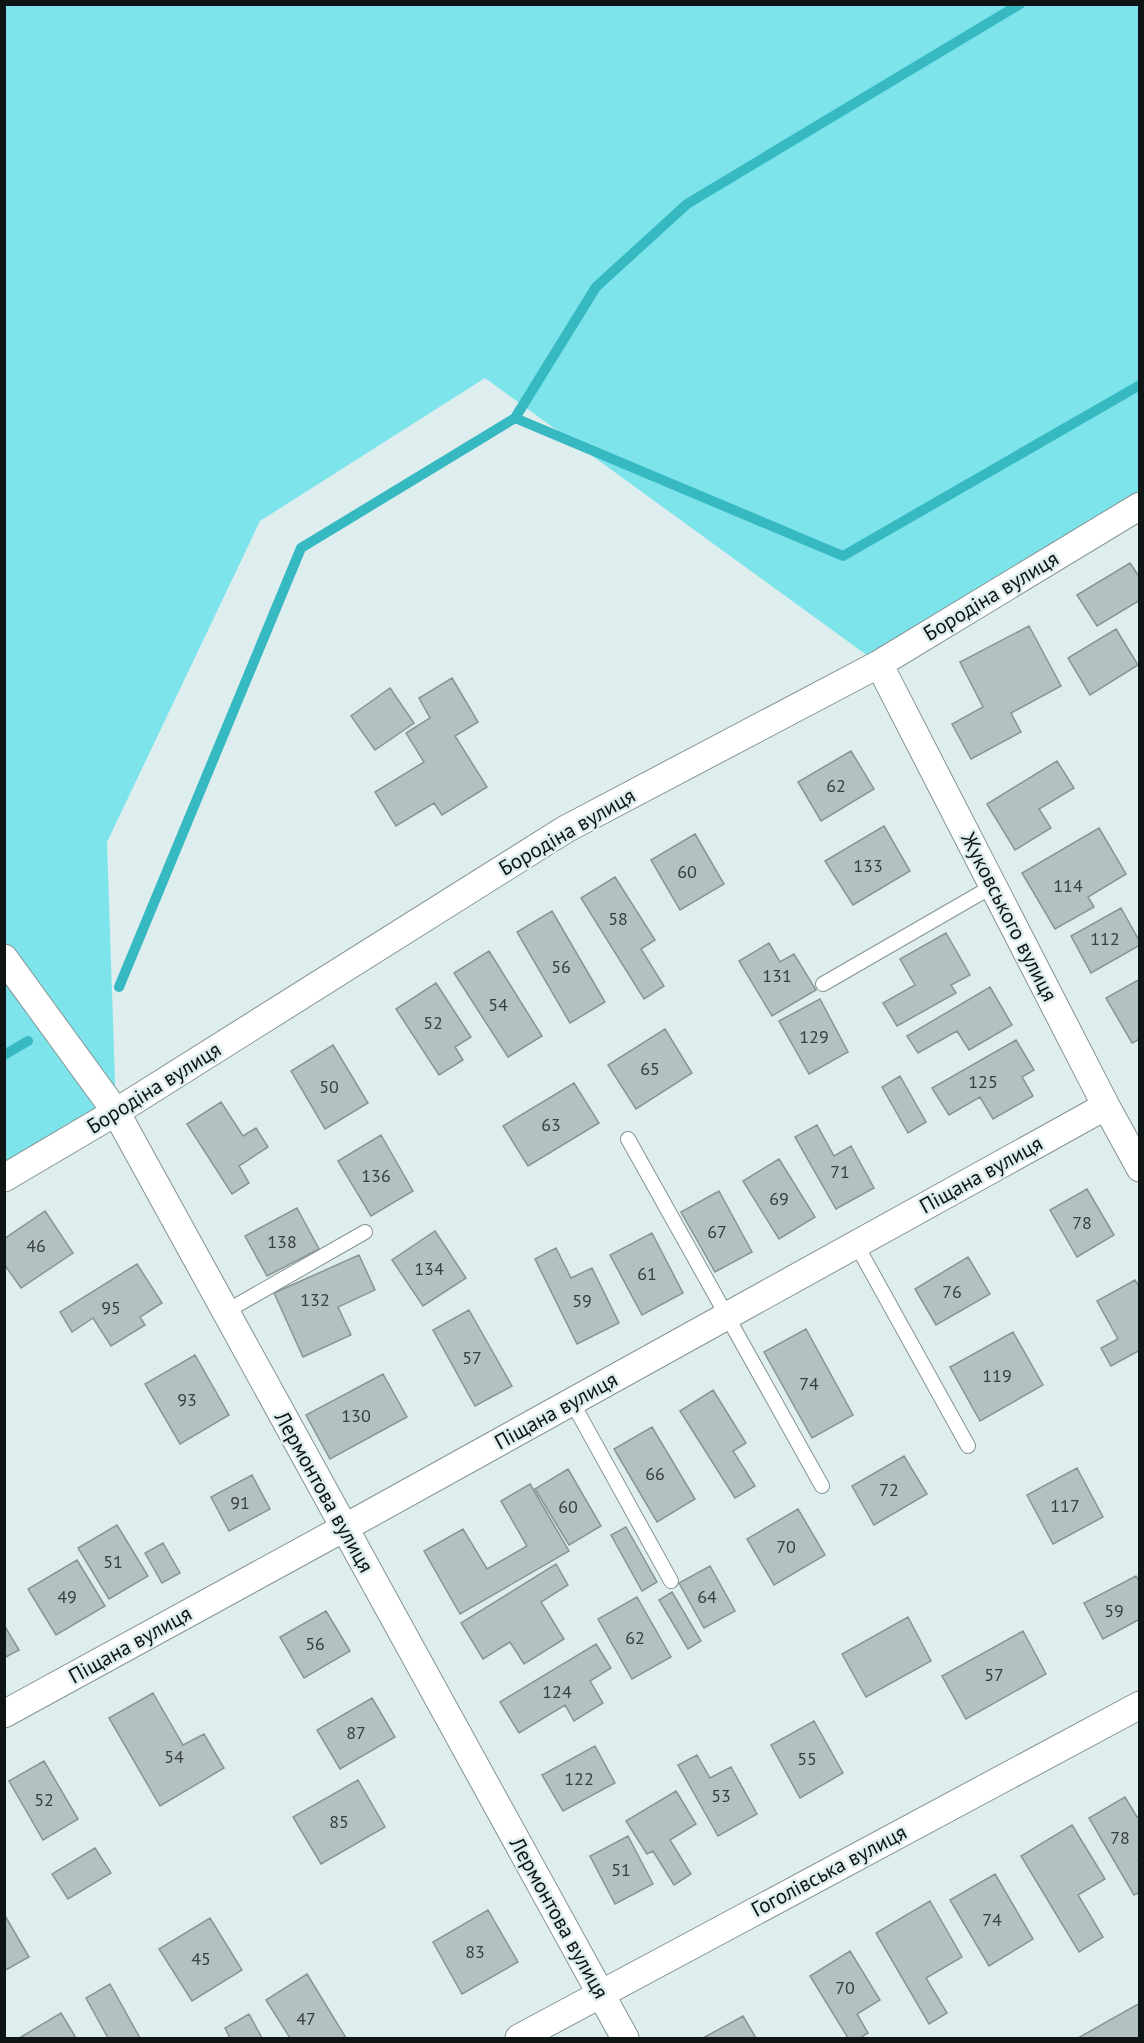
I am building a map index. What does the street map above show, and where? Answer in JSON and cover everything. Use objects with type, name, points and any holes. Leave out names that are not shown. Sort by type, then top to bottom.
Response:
[{"type":"street","name":"Бородіна вулиця","points":[[4,1178],[116,1113],[566,829],[879,664],[1140,506]]},
{"type":"street","name":"Жуковського вулиця","points":[[879,664],[1140,1168]]},
{"type":"street","name":"Лермонтова вулиця","points":[[4,958],[116,1113],[625,2038]]},
{"type":"street","name":"Піщана вулиця","points":[[4,1714],[1106,1106]]},
{"type":"street","name":"Гоголівська вулиця","points":[[519,2038],[1140,1705]]},
{"type":"lane","points":[[823,984],[993,886]]},
{"type":"lane","points":[[628,1139],[822,1486]]},
{"type":"lane","points":[[225,1312],[365,1232]]},
{"type":"lane","points":[[856,1244],[968,1446]]},
{"type":"lane","points":[[572,1402],[671,1581]]},
{"type":"shaded area","points":[[5,5],[1139,5],[1139,505],[879,664],[485,378],[260,521],[107,842],[116,1112],[5,1178]]},
{"type":"building","points":[[1130,563],[1140,578],[1140,600],[1097,626],[1077,595]]},
{"type":"building","points":[[1029,626],[1061,686],[1011,713],[1021,732],[971,759],[952,724],[983,707],[960,662]]},
{"type":"building","points":[[1116,629],[1138,665],[1090,695],[1068,658]]},
{"type":"building","points":[[452,678],[478,722],[455,736],[487,787],[442,815],[434,803],[396,826],[375,792],[424,762],[406,733],[430,718],[419,698]]},
{"type":"building","points":[[390,688],[414,723],[375,750],[351,716]]},
{"type":"building","points":[[851,751],[874,789],[821,821],[798,782]]},
{"type":"building","points":[[1057,761],[1074,788],[1039,809],[1051,828],[1015,850],[987,804]]},
{"type":"building","points":[[884,826],[910,871],[853,905],[825,861]]},
{"type":"building","points":[[1099,828],[1126,874],[1088,897],[1094,907],[1055,929],[1022,873]]},
{"type":"building","points":[[695,834],[724,884],[680,910],[651,860]]},
{"type":"building","points":[[615,877],[655,940],[641,949],[664,986],[644,999],[581,898]]},
{"type":"building","points":[[1121,908],[1140,945],[1091,973],[1071,936]]},
{"type":"building","points":[[552,911],[605,1002],[570,1023],[517,932]]},
{"type":"building","points":[[946,933],[970,975],[951,985],[956,993],[897,1026],[883,1003],[915,985],[900,959]]},
{"type":"building","points":[[769,943],[780,962],[794,954],[816,990],[772,1016],[739,961]]},
{"type":"building","points":[[489,951],[542,1036],[508,1057],[454,973]]},
{"type":"building","points":[[1140,979],[1140,1039],[1132,1043],[1106,998]]},
{"type":"building","points":[[436,983],[471,1037],[455,1047],[463,1060],[439,1075],[396,1009]]},
{"type":"building","points":[[990,987],[1012,1025],[969,1050],[957,1031],[918,1053],[907,1036]]},
{"type":"building","points":[[820,999],[848,1052],[809,1074],[779,1021]]},
{"type":"building","points":[[665,1029],[692,1073],[636,1109],[608,1065]]},
{"type":"building","points":[[1016,1040],[1034,1070],[1022,1077],[1033,1096],[993,1119],[980,1097],[949,1115],[932,1088]]},
{"type":"building","points":[[333,1045],[368,1103],[325,1129],[291,1071]]},
{"type":"building","points":[[900,1076],[926,1122],[908,1133],[882,1087]]},
{"type":"building","points":[[574,1083],[599,1123],[528,1166],[503,1126]]},
{"type":"building","points":[[221,1102],[243,1136],[256,1128],[268,1147],[239,1166],[249,1183],[232,1194],[187,1124]]},
{"type":"building","points":[[817,1125],[834,1156],[851,1146],[874,1188],[836,1209],[795,1137]]},
{"type":"building","points":[[381,1135],[413,1191],[371,1216],[338,1161]]},
{"type":"building","points":[[779,1159],[815,1217],[779,1239],[743,1181]]},
{"type":"building","points":[[1087,1189],[1114,1235],[1077,1257],[1050,1210]]},
{"type":"building","points":[[719,1191],[752,1252],[715,1272],[681,1212]]},
{"type":"building","points":[[297,1208],[319,1249],[267,1276],[245,1236]]},
{"type":"building","points":[[45,1211],[73,1253],[21,1288],[4,1264],[4,1239]]},
{"type":"building","points":[[435,1231],[466,1278],[423,1306],[392,1260]]},
{"type":"building","points":[[652,1233],[683,1293],[642,1315],[610,1255]]},
{"type":"building","points":[[556,1248],[571,1278],[592,1268],[619,1323],[577,1344],[535,1259]]},
{"type":"building","points":[[359,1255],[375,1290],[338,1307],[351,1335],[303,1357],[274,1293]]},
{"type":"building","points":[[968,1257],[990,1294],[936,1325],[915,1289]]},
{"type":"building","points":[[137,1264],[162,1303],[140,1317],[145,1325],[111,1346],[93,1318],[72,1332],[60,1312]]},
{"type":"building","points":[[1135,1280],[1140,1288],[1140,1350],[1111,1366],[1101,1348],[1118,1339],[1097,1301]]},
{"type":"building","points":[[469,1310],[512,1386],[475,1406],[433,1330]]},
{"type":"building","points":[[806,1329],[853,1415],[812,1438],[764,1352]]},
{"type":"building","points":[[1013,1332],[1043,1385],[980,1421],[950,1367]]},
{"type":"building","points":[[195,1355],[229,1415],[180,1444],[145,1384]]},
{"type":"building","points":[[383,1374],[407,1417],[330,1459],[306,1415]]},
{"type":"building","points":[[713,1390],[746,1443],[733,1451],[755,1486],[735,1498],[680,1411]]},
{"type":"building","points":[[652,1427],[695,1499],[657,1522],[614,1449]]},
{"type":"building","points":[[904,1456],[927,1494],[874,1525],[852,1486]]},
{"type":"building","points":[[1077,1468],[1103,1517],[1053,1544],[1027,1495]]},
{"type":"building","points":[[568,1469],[601,1526],[569,1545],[535,1489]]},
{"type":"building","points":[[252,1475],[270,1509],[229,1531],[211,1497]]},
{"type":"building","points":[[530,1484],[569,1551],[460,1614],[424,1551],[463,1529],[487,1569],[527,1546],[501,1501]]},
{"type":"building","points":[[798,1509],[825,1555],[774,1585],[747,1539]]},
{"type":"building","points":[[117,1525],[148,1576],[109,1599],[78,1548]]},
{"type":"building","points":[[626,1527],[657,1582],[642,1591],[611,1535]]},
{"type":"building","points":[[163,1543],[180,1573],[162,1583],[145,1553]]},
{"type":"building","points":[[77,1560],[105,1606],[56,1635],[28,1589]]},
{"type":"building","points":[[556,1564],[568,1585],[541,1602],[564,1639],[524,1664],[510,1642],[483,1659],[461,1623]]},
{"type":"building","points":[[710,1566],[735,1611],[704,1628],[679,1583]]},
{"type":"building","points":[[1136,1576],[1140,1583],[1140,1619],[1103,1639],[1084,1603]]},
{"type":"building","points":[[672,1592],[701,1641],[688,1649],[659,1600]]},
{"type":"building","points":[[637,1597],[671,1657],[632,1679],[598,1619]]},
{"type":"building","points":[[326,1611],[350,1651],[304,1678],[280,1637]]},
{"type":"building","points":[[908,1617],[931,1661],[866,1697],[842,1654]]},
{"type":"building","points":[[4,1625],[19,1650],[4,1658]]},
{"type":"building","points":[[1023,1631],[1046,1674],[966,1719],[942,1676]]},
{"type":"building","points":[[596,1644],[611,1668],[590,1681],[603,1703],[574,1721],[565,1705],[519,1733],[500,1702]]},
{"type":"building","points":[[153,1693],[183,1745],[204,1734],[224,1768],[160,1806],[109,1718]]},
{"type":"building","points":[[372,1698],[395,1737],[340,1769],[317,1730]]},
{"type":"building","points":[[814,1721],[843,1773],[800,1798],[771,1745]]},
{"type":"building","points":[[595,1746],[615,1783],[563,1811],[542,1775]]},
{"type":"building","points":[[697,1755],[710,1778],[731,1767],[757,1814],[718,1836],[678,1765]]},
{"type":"building","points":[[44,1761],[78,1819],[43,1840],[9,1781]]},
{"type":"building","points":[[358,1780],[385,1827],[321,1864],[293,1817]]},
{"type":"building","points":[[676,1791],[696,1824],[670,1840],[691,1874],[674,1885],[653,1851],[647,1854],[626,1821]]},
{"type":"building","points":[[1125,1797],[1137,1817],[1140,1816],[1140,1858],[1138,1859],[1140,1862],[1140,1892],[1134,1895],[1089,1818]]},
{"type":"building","points":[[1072,1825],[1105,1879],[1078,1895],[1103,1937],[1079,1952],[1021,1856]]},
{"type":"building","points":[[628,1836],[653,1884],[615,1904],[590,1856]]},
{"type":"building","points":[[95,1848],[111,1873],[68,1899],[52,1874]]},
{"type":"building","points":[[995,1874],[1033,1939],[989,1966],[950,1900]]},
{"type":"building","points":[[930,1901],[962,1957],[926,1978],[947,2013],[929,2024],[876,1933]]},
{"type":"building","points":[[488,1910],[518,1962],[462,1994],[433,1942]]},
{"type":"building","points":[[4,1914],[29,1957],[4,1971]]},
{"type":"building","points":[[210,1918],[242,1970],[192,2001],[159,1949]]},
{"type":"building","points":[[850,1951],[880,2000],[857,2014],[868,2033],[860,2038],[848,2038],[810,1976]]},
{"type":"building","points":[[307,1974],[346,2038],[290,2038],[266,2000]]},
{"type":"building","points":[[110,1984],[140,2038],[108,2038],[86,1998]]},
{"type":"building","points":[[1140,2003],[1140,2038],[1078,2038]]},
{"type":"building","points":[[61,2013],[76,2038],[21,2037]]},
{"type":"building","points":[[249,2014],[262,2038],[230,2038],[225,2028]]},
{"type":"building","points":[[743,2016],[756,2038],[703,2038]]},
{"type":"waterway","points":[[515,418],[596,287],[687,204],[1020,4]]},
{"type":"waterway","points":[[119,987],[301,548],[515,418],[843,556],[1140,385]]},
{"type":"waterway","points":[[4,1055],[28,1041]]}]
